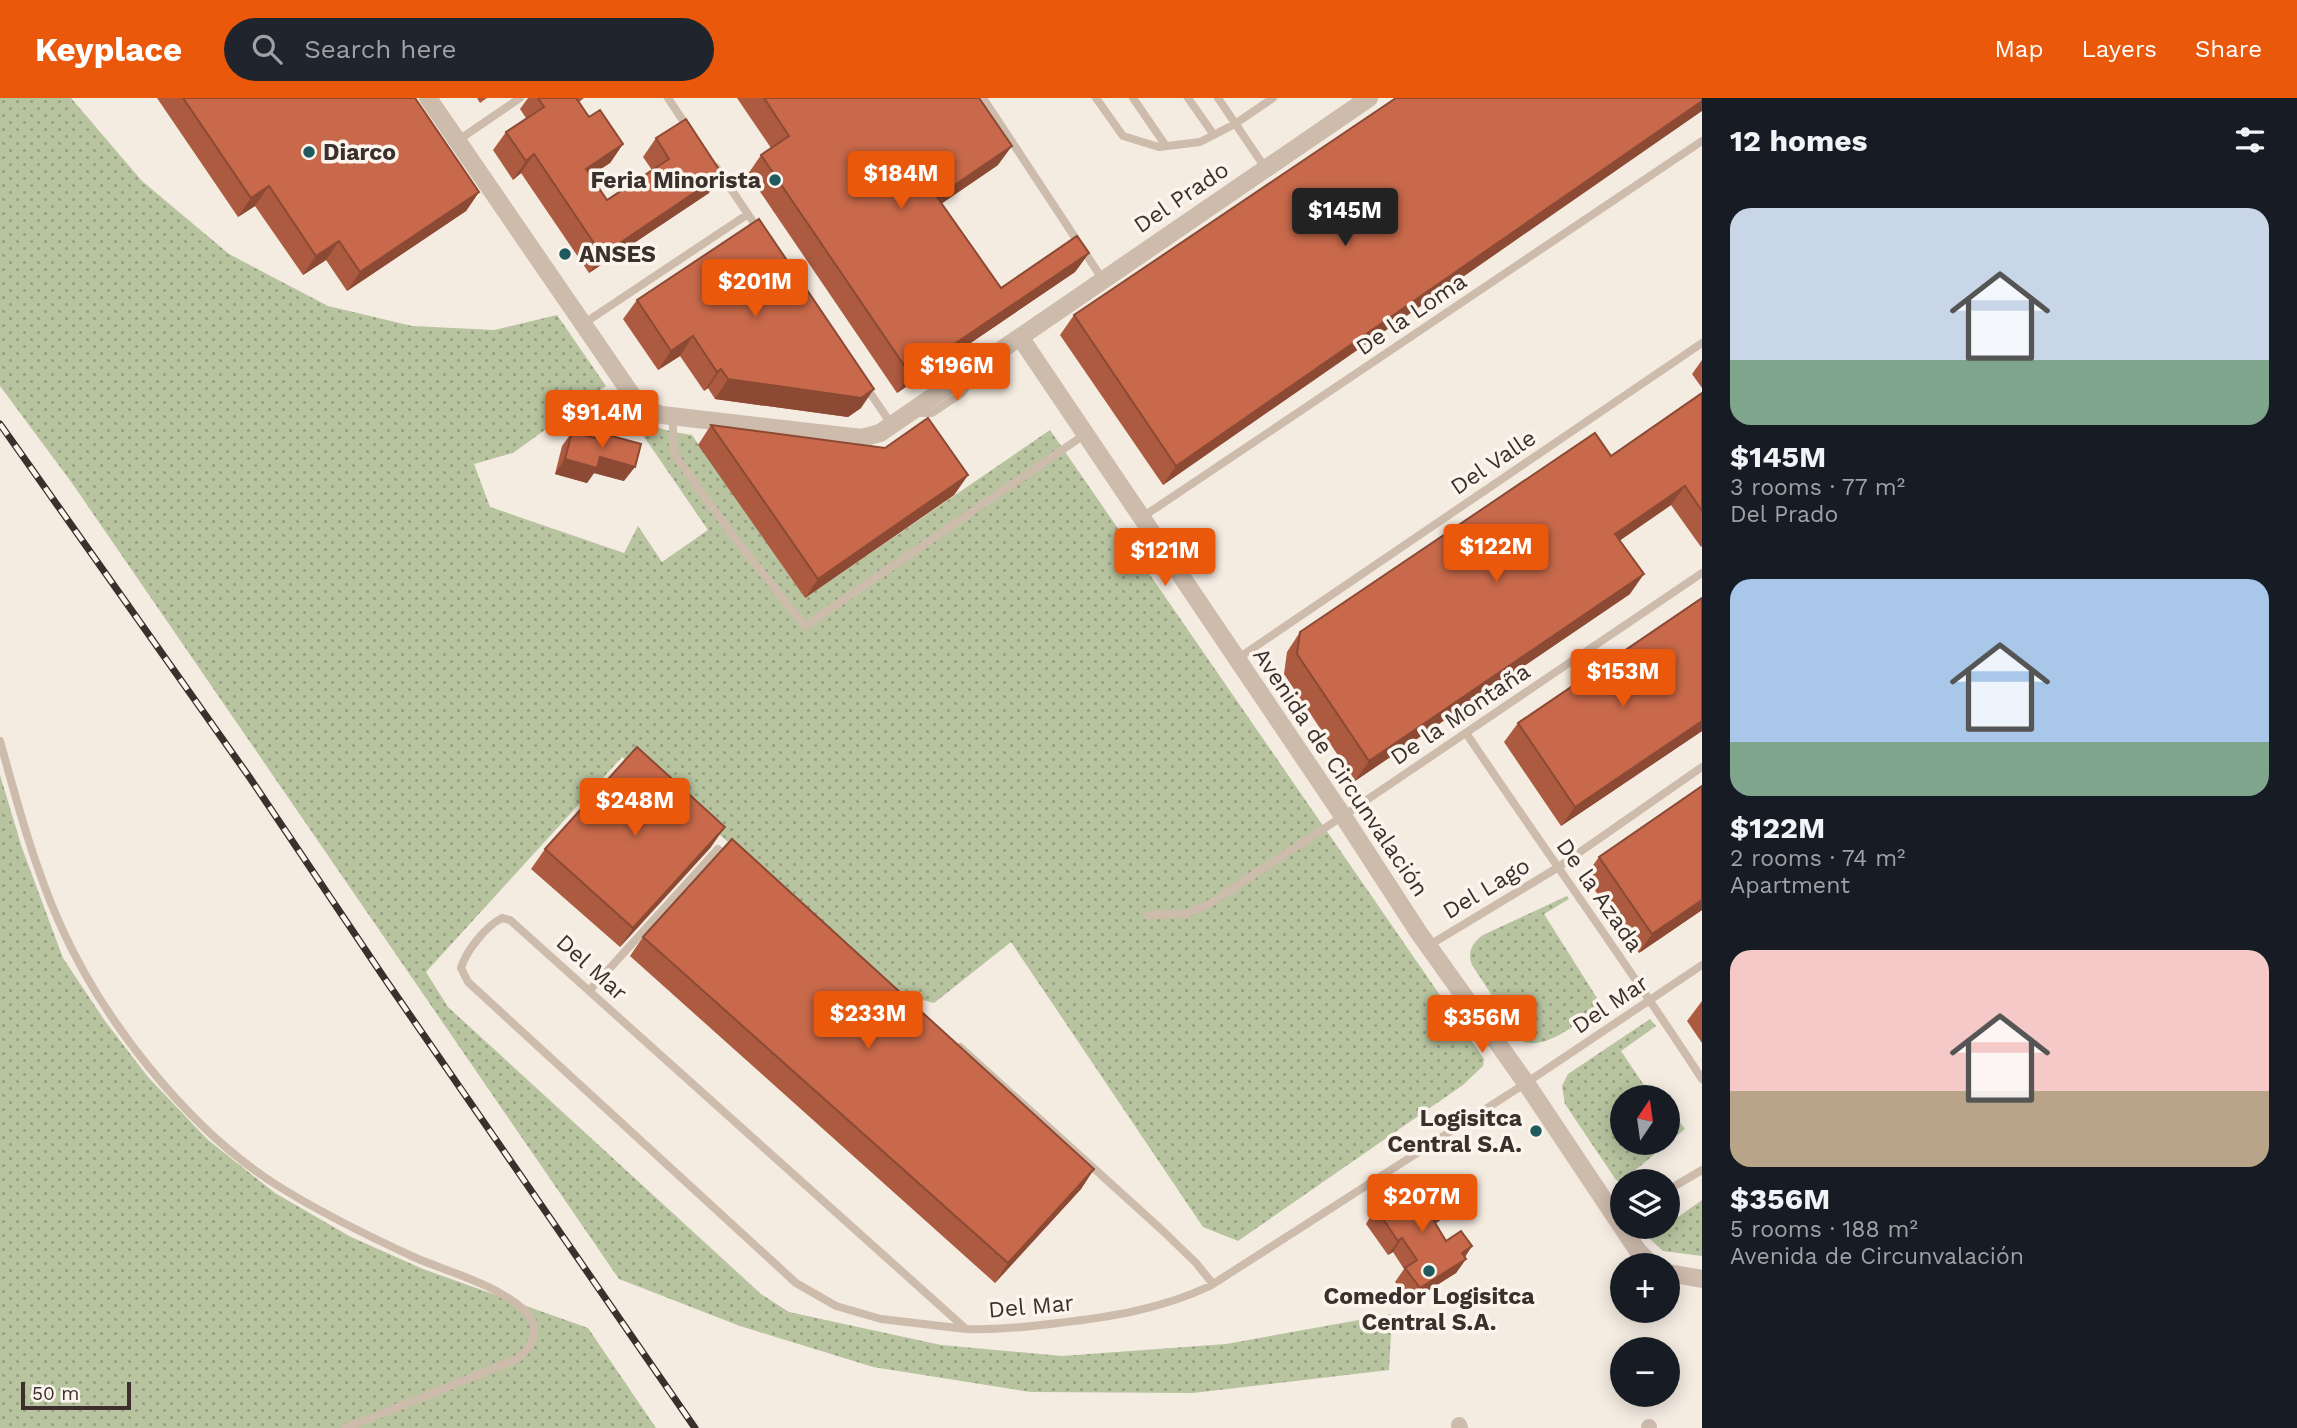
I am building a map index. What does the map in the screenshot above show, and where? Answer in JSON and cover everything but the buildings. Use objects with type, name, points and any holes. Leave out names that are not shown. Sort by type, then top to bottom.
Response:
[{"type":"street","points":[[428,98],[636,401],[648,410],[673,416],[852,438],[872,437],[1020,337]]},
{"type":"street","name":"Del Prado","points":[[1020,337],[1370,98]]},
{"type":"street","name":"Avenida de Circunvalación","points":[[1020,337],[1428,946],[1610,1205]]},
{"type":"street","points":[[1680,1275],[1702,1279]]},
{"type":"lane","points":[[457,141],[520,98]]},
{"type":"lane","points":[[668,98],[697,140]]},
{"type":"lane","points":[[983,98],[1103,280]]},
{"type":"lane","points":[[1096,98],[1123,135],[1159,147],[1200,142],[1235,124],[1273,98]]},
{"type":"lane","points":[[1133,98],[1166,146]]},
{"type":"lane","points":[[1188,98],[1214,135]]},
{"type":"lane","points":[[1218,98],[1266,169]]},
{"type":"lane","name":"De la Loma","points":[[1141,518],[1702,141]]},
{"type":"lane","points":[[712,162],[763,237]]},
{"type":"lane","points":[[583,324],[748,214]]},
{"type":"lane","name":"Del Valle","points":[[1237,659],[1702,343]]},
{"type":"lane","points":[[862,380],[892,425]]},
{"type":"lane","points":[[673,416],[673,447],[676,457],[734,537],[805,626],[1084,435]]},
{"type":"lane","name":"De la Montaña","points":[[1148,915],[1185,914],[1209,904],[1702,573]]},
{"type":"lane","name":"De la Azada","points":[[1466,733],[1702,1079]]},
{"type":"lane","points":[[0,741],[26,833],[59,921],[83,970],[121,1030],[157,1075],[217,1137],[274,1183],[414,1257],[494,1291],[526,1311],[533,1323],[535,1335],[532,1345],[517,1359],[346,1428]]},
{"type":"lane","name":"Del Lago","points":[[1428,946],[1557,868],[1702,766]]},
{"type":"lane","points":[[590,990],[718,849],[738,867]]},
{"type":"lane","name":"Del Mar","points":[[966,1329],[510,920],[502,918],[495,922],[464,958],[461,968],[468,982],[796,1283],[836,1306],[881,1319],[966,1329],[998,1331],[1146,1310],[1184,1298],[1213,1284],[1526,1083],[1702,965]]},
{"type":"lane","points":[[952,1041],[1163,1231],[1213,1284]]},
{"type":"lane","points":[[1680,1183],[1702,1170]]},
{"type":"green space","points":[[0,98],[71,98],[142,181],[229,254],[328,306],[412,326],[494,330],[557,315],[606,386],[513,453],[474,464],[490,507],[624,553],[638,526],[662,562],[708,530],[627,412],[658,428],[692,435],[805,598],[1050,430],[1484,1059],[1483,1066],[1463,1085],[1238,1241],[1203,1227],[1011,942],[934,1003],[903,995],[688,807],[622,757],[426,972],[448,1007],[761,1294],[789,1312],[941,1345],[1062,1356],[1226,1344],[1392,1314],[1389,1370],[1193,1393],[1031,1392],[873,1367],[740,1326],[619,1279],[72,483],[0,386]]},
{"type":"green space","points":[[0,775],[22,848],[63,958],[105,1021],[148,1077],[207,1139],[275,1193],[351,1237],[423,1269],[588,1328],[656,1428],[0,1428]]},
{"type":"green space","points":[[1567,896],[1569,899],[1544,914],[1602,1006],[1553,1038],[1532,1043],[1522,1041],[1472,965],[1472,948],[1483,935]]},
{"type":"green space","points":[[1650,1019],[1656,1026],[1621,1051],[1644,1085],[1610,1085],[1610,1155],[1654,1155],[1637,1169],[1610,1171],[1565,1104],[1562,1086],[1568,1074]]},
{"type":"green space","points":[[1702,1200],[1702,1256],[1663,1251],[1650,1239],[1680,1239],[1680,1216]]},
{"type":"railway","points":[[0,424],[250,778],[385,979],[695,1428]]},
{"type":"place","name":"Diarco","points":[[309,152]]},
{"type":"place","name":"Feria Minorista","points":[[775,180]]},
{"type":"place","name":"ANSES","points":[[565,254]]},
{"type":"place","name":"Logisitca Central S.A.","points":[[1536,1131]]},
{"type":"place","name":"Comedor Logisitca Central S.A.","points":[[1429,1271]]}]
